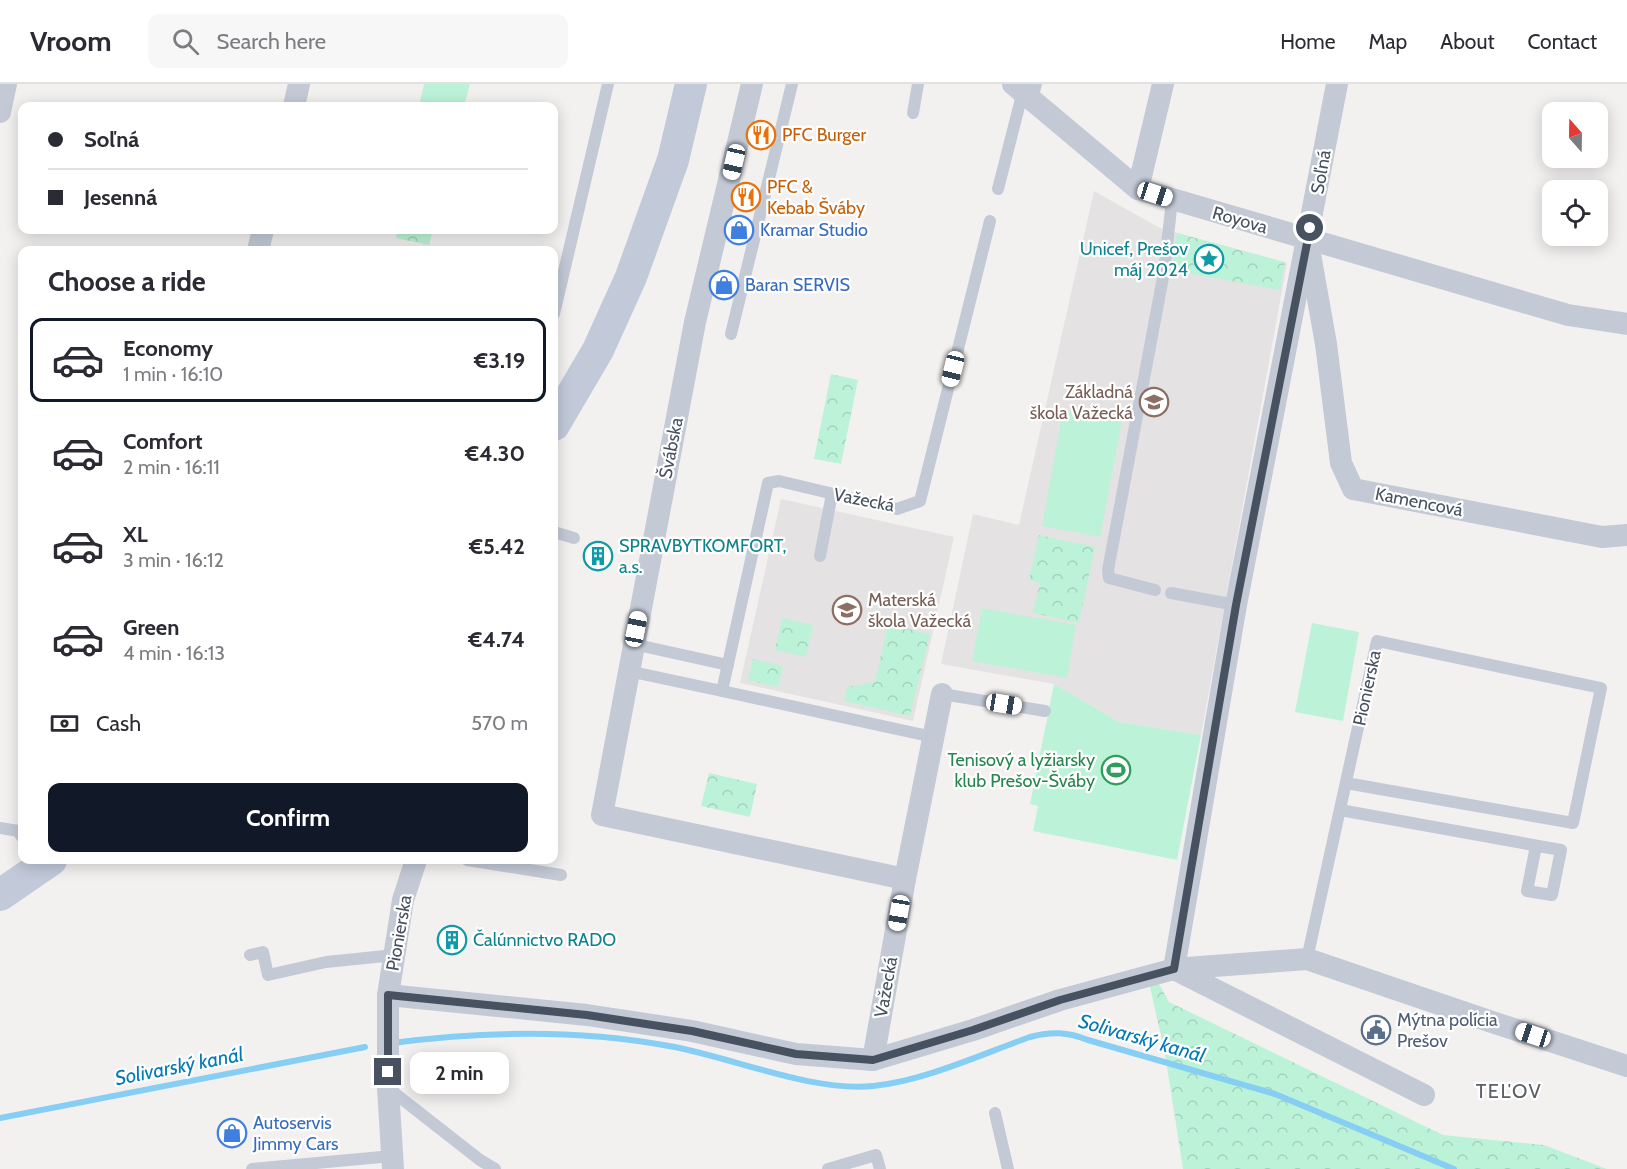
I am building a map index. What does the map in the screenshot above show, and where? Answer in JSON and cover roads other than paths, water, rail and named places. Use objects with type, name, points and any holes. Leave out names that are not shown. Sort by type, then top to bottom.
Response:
[{"type":"street","points":[[0,112],[6,84]]},
{"type":"street","points":[[295,102],[300,84]]},
{"type":"street","points":[[558,418],[598,350],[631,277],[673,160],[691,84]]},
{"type":"street","name":"Švábska","points":[[752,84],[696,322],[602,815],[904,879]]},
{"type":"street","points":[[1138,189],[1163,84]]},
{"type":"street","name":"Soľná","points":[[1174,969],[1236,605],[1337,84]]},
{"type":"street","name":"Royova","points":[[1026,90],[1138,189],[1568,315],[1627,324]]},
{"type":"street","name":"Kamencová","points":[[1308,240],[1326,344],[1341,463],[1353,489],[1602,537],[1627,535]]},
{"type":"street","points":[[1289,336],[1326,344]]},
{"type":"street","name":"Važecká","points":[[873,1060],[904,879],[942,694]]},
{"type":"street","points":[[0,895],[41,864]]},
{"type":"street","name":"Pionierska","points":[[415,864],[403,900],[388,995],[587,1015],[692,1031],[796,1054],[873,1060],[973,1030],[1060,1000],[1174,969],[1307,959],[1627,1066]]},
{"type":"street","points":[[1174,969],[1424,1095]]},
{"type":"street","points":[[388,995],[388,1088],[393,1163]]},
{"type":"lane","points":[[558,297],[608,84]]},
{"type":"lane","points":[[731,334],[792,84]]},
{"type":"lane","points":[[913,112],[918,84]]},
{"type":"lane","points":[[998,189],[1026,90]]},
{"type":"lane","points":[[1155,590],[1109,578],[1108,570],[1164,272],[1172,200]]},
{"type":"lane","name":"Važecká","points":[[722,691],[768,483],[779,481],[897,509],[920,501],[990,221]]},
{"type":"lane","points":[[820,556],[832,494]]},
{"type":"lane","points":[[558,533],[574,538]]},
{"type":"lane","points":[[1171,593],[1236,605]]},
{"type":"lane","name":"Pionierska","points":[[1307,959],[1377,641],[1601,688],[1573,823],[1346,783]]},
{"type":"lane","points":[[633,644],[728,665]]},
{"type":"lane","points":[[628,672],[933,737]]},
{"type":"lane","points":[[942,694],[1045,711]]},
{"type":"lane","points":[[1340,810],[1536,846]]},
{"type":"lane","points":[[0,828],[18,831]]},
{"type":"lane","points":[[492,864],[561,875]]},
{"type":"lane","points":[[250,955],[263,952],[268,975],[326,962],[395,955]]},
{"type":"lane","points":[[388,1088],[480,1160],[495,1169]]},
{"type":"lane","points":[[995,1113],[1008,1169]]},
{"type":"lane","points":[[828,1169],[876,1155],[880,1169]]},
{"type":"lane","points":[[252,1169],[393,1163]]},
{"type":"waterway","name":"Solivarský kanál","points":[[392,1043],[496,1034],[565,1034],[634,1040],[693,1051],[797,1079],[823,1084],[873,1086],[912,1079],[1030,1037],[1052,1033],[1066,1034],[1275,1094],[1454,1169]]},
{"type":"waterway","name":"Solivarský kanál","points":[[0,1118],[365,1047]]},
{"type":"place","name":"PFC Burger","points":[[761,135]]},
{"type":"place","name":"PFC & Kebab Šváby","points":[[746,197]]},
{"type":"place","name":"Kramar Studio","points":[[739,230]]},
{"type":"place","name":"Unicef, Prešov máj 2024","points":[[1209,259]]},
{"type":"place","name":"Baran SERVIS","points":[[724,285]]},
{"type":"place","name":"Základná škola Važecká","points":[[1154,402]]},
{"type":"place","name":"SPRAVBYTKOMFORT, a.s.","points":[[598,556]]},
{"type":"place","name":"Materská škola Važecká","points":[[847,610]]},
{"type":"place","name":"Tenisový a lyžiarsky klub Prešov-Šváby","points":[[1116,770]]},
{"type":"place","name":"Čalúnnictvo RADO","points":[[452,940]]},
{"type":"place","name":"Mýtna polícia Prešov","points":[[1376,1030]]},
{"type":"place","name":"Autoservis Jimmy Cars","points":[[232,1133]]},
{"type":"district","name":"TEĽOV","points":[[1509,1091]]}]
